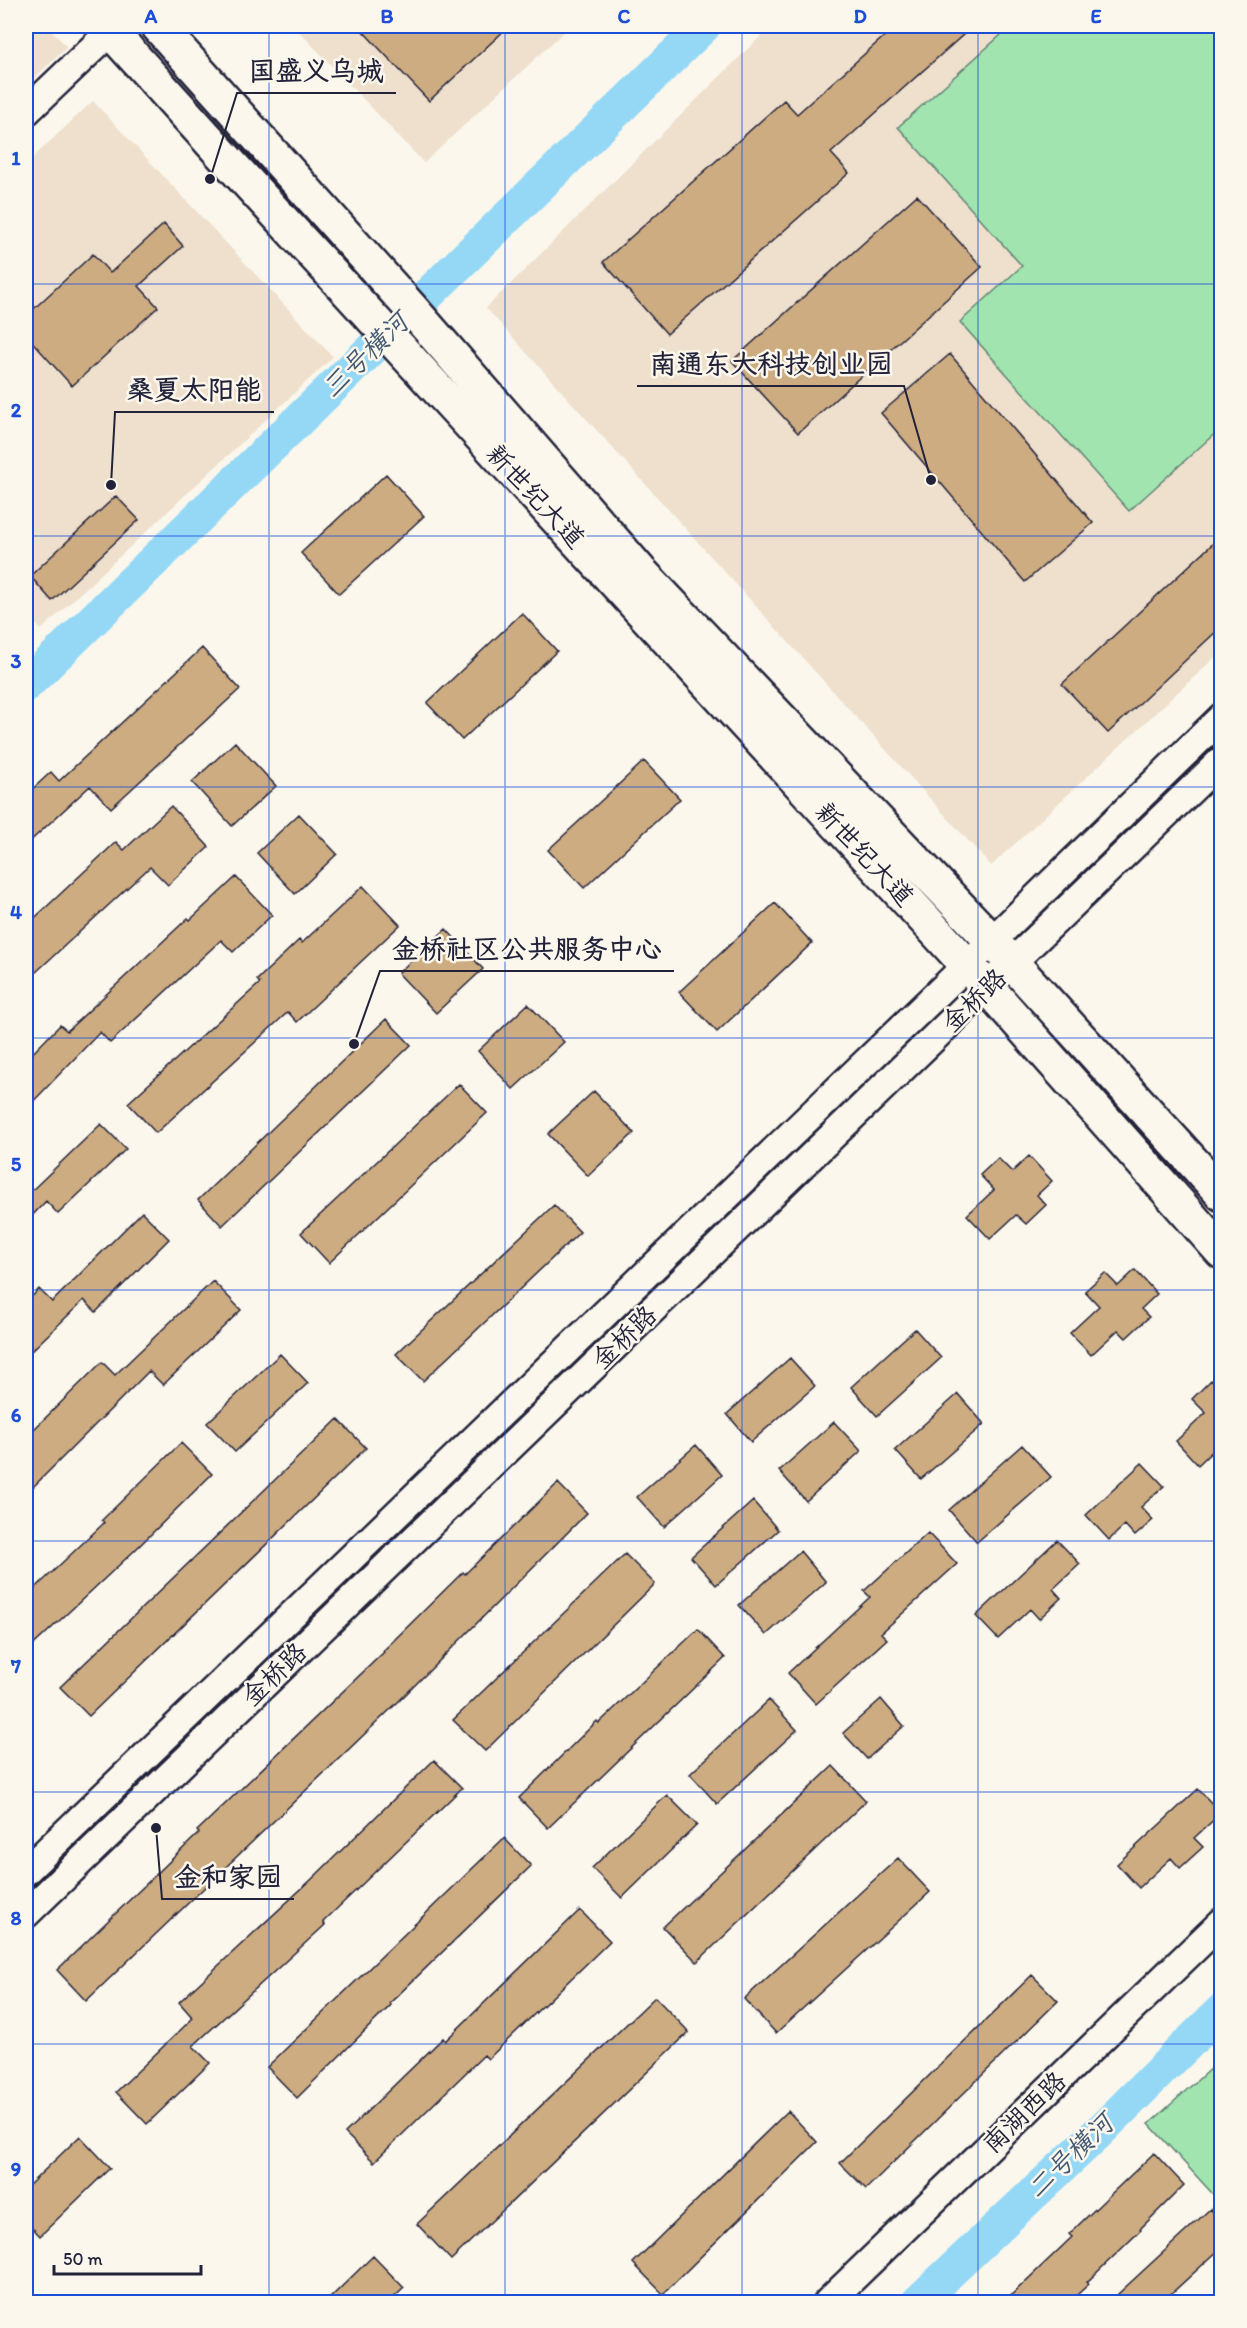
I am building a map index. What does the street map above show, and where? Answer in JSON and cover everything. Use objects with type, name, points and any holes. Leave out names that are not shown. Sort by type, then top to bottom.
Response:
[{"type":"main road","name":"新世纪大道","points":[[158,26],[411,308],[640,572],[1002,952],[1221,1194]]},
{"type":"main road","name":"新世纪大道","points":[[111,27],[977,976],[1221,1252]]},
{"type":"street","points":[[26,112],[111,27]]},
{"type":"street","name":"金桥路","points":[[1002,952],[1221,717]]},
{"type":"street","name":"金桥路","points":[[26,1870],[1002,952],[1221,760]]},
{"type":"street","name":"金桥路","points":[[26,1914],[977,976]]},
{"type":"street","name":"南湖西路","points":[[828,2302],[1221,1922]]},
{"type":"shaded area","points":[[26,26],[47,26],[67,47],[26,86]]},
{"type":"shaded area","points":[[294,26],[570,26],[424,163]]},
{"type":"shaded area","points":[[771,26],[1221,26],[1221,652],[991,866],[486,308]]},
{"type":"shaded area","points":[[93,101],[333,357],[41,630],[26,613],[26,164]]},
{"type":"green space","points":[[1011,26],[1221,26],[1221,428],[1129,511],[960,322],[1022,266],[898,127]]},
{"type":"green space","points":[[1221,2059],[1221,2203],[1149,2124]]},
{"type":"building","points":[[358,26],[509,26],[429,101]]},
{"type":"building","points":[[896,26],[973,26],[831,153],[849,173],[667,334],[603,262],[784,100],[797,114]]},
{"type":"building","points":[[917,195],[982,267],[798,433],[732,361]]},
{"type":"building","points":[[164,224],[183,246],[139,286],[158,307],[72,386],[26,335],[26,316],[93,254],[110,273]]},
{"type":"building","points":[[950,354],[1093,523],[1025,582],[881,413]]},
{"type":"building","points":[[386,474],[424,516],[339,594],[301,553]]},
{"type":"building","points":[[116,496],[139,520],[52,601],[30,576]]},
{"type":"building","points":[[1221,536],[1221,627],[1108,733],[1062,684]]},
{"type":"building","points":[[522,613],[557,651],[462,740],[427,703]]},
{"type":"building","points":[[202,648],[240,689],[111,808],[90,786],[26,845],[26,795],[51,772],[59,781]]},
{"type":"building","points":[[235,742],[276,786],[232,826],[192,782]]},
{"type":"building","points":[[644,761],[680,799],[584,888],[548,850]]},
{"type":"building","points":[[171,806],[209,847],[168,885],[150,867],[35,973],[26,962],[26,926],[116,842],[124,850]]},
{"type":"building","points":[[299,814],[337,854],[295,894],[257,853]]},
{"type":"building","points":[[236,877],[272,915],[233,952],[221,940],[110,1043],[100,1032],[26,1109],[26,1060],[60,1025],[67,1031],[188,918],[190,920]]},
{"type":"building","points":[[363,886],[400,925],[297,1022],[288,1012],[156,1133],[128,1103],[260,983],[257,980],[299,940],[302,943]]},
{"type":"building","points":[[775,903],[812,943],[717,1032],[679,992]]},
{"type":"building","points":[[446,929],[483,969],[436,1013],[398,973]]},
{"type":"building","points":[[528,1004],[564,1042],[513,1089],[478,1051]]},
{"type":"building","points":[[386,1019],[411,1045],[222,1226],[198,1200]]},
{"type":"building","points":[[459,1084],[487,1113],[329,1263],[301,1233]]},
{"type":"building","points":[[594,1091],[634,1133],[588,1176],[548,1134]]},
{"type":"building","points":[[101,1124],[126,1149],[58,1214],[46,1201],[26,1222],[26,1196]]},
{"type":"building","points":[[1029,1156],[1052,1181],[1037,1195],[1046,1205],[1026,1224],[1016,1215],[990,1239],[967,1215],[994,1190],[980,1175],[998,1158],[1012,1172]]},
{"type":"building","points":[[554,1205],[580,1232],[423,1381],[396,1354]]},
{"type":"building","points":[[142,1212],[169,1239],[96,1312],[84,1300],[26,1356],[26,1303],[39,1289],[52,1302]]},
{"type":"building","points":[[1135,1270],[1157,1294],[1141,1309],[1149,1317],[1126,1338],[1118,1330],[1091,1355],[1070,1333],[1099,1306],[1085,1291],[1105,1273],[1118,1286]]},
{"type":"building","points":[[213,1281],[241,1310],[163,1385],[149,1371],[26,1494],[26,1437],[102,1362],[115,1375]]},
{"type":"building","points":[[915,1329],[941,1358],[877,1416],[851,1387]]},
{"type":"building","points":[[280,1354],[308,1383],[235,1452],[207,1423]]},
{"type":"building","points":[[790,1358],[815,1386],[751,1442],[727,1414]]},
{"type":"building","points":[[1211,1380],[1221,1391],[1221,1443],[1198,1465],[1176,1441],[1206,1413],[1192,1399]]},
{"type":"building","points":[[958,1394],[984,1424],[921,1479],[895,1450]]},
{"type":"building","points":[[338,1419],[366,1448],[89,1716],[60,1687]]},
{"type":"building","points":[[834,1422],[861,1451],[806,1501],[779,1471]]},
{"type":"building","points":[[181,1443],[212,1474],[26,1652],[26,1597],[104,1523],[102,1520]]},
{"type":"building","points":[[696,1445],[722,1475],[664,1527],[637,1497]]},
{"type":"building","points":[[1022,1445],[1051,1477],[977,1542],[949,1510]]},
{"type":"building","points":[[1142,1463],[1164,1486],[1141,1507],[1153,1520],[1135,1536],[1125,1525],[1109,1540],[1086,1515]]},
{"type":"building","points":[[558,1483],[587,1513],[396,1704],[86,2001],[57,1970],[199,1833],[197,1831],[384,1652],[463,1572],[465,1574]]},
{"type":"building","points":[[753,1501],[778,1530],[716,1585],[691,1557]]},
{"type":"building","points":[[928,1533],[957,1564],[881,1633],[887,1639],[816,1704],[788,1673],[870,1597],[864,1591]]},
{"type":"building","points":[[1057,1540],[1080,1564],[1053,1589],[1061,1598],[1039,1619],[1030,1609],[998,1639],[976,1616]]},
{"type":"building","points":[[800,1551],[826,1582],[766,1635],[739,1605]]},
{"type":"building","points":[[625,1554],[655,1584],[485,1751],[453,1720]]},
{"type":"building","points":[[698,1629],[725,1658],[548,1828],[519,1798],[597,1721],[599,1723]]},
{"type":"building","points":[[881,1699],[904,1726],[867,1759],[843,1733]]},
{"type":"building","points":[[769,1700],[797,1730],[717,1804],[690,1774]]},
{"type":"building","points":[[434,1760],[462,1788],[323,1922],[325,1925],[193,2046],[210,2063],[147,2124],[116,2092],[193,2018],[179,2002],[312,1879]]},
{"type":"building","points":[[833,1766],[866,1801],[697,1962],[663,1927]]},
{"type":"building","points":[[1198,1789],[1221,1813],[1194,1838],[1203,1847],[1180,1868],[1171,1858],[1139,1888],[1117,1864]]},
{"type":"building","points":[[667,1795],[697,1825],[622,1898],[592,1868]]},
{"type":"building","points":[[504,1838],[531,1866],[390,2003],[391,2005],[297,2098],[267,2067]]},
{"type":"building","points":[[898,1858],[930,1892],[776,2033],[744,1999]]},
{"type":"building","points":[[580,1910],[610,1941],[488,2059],[484,2055],[374,2162],[345,2133],[443,2038],[445,2041]]},
{"type":"building","points":[[1032,1975],[1058,2001],[866,2189],[840,2163]]},
{"type":"building","points":[[655,1997],[689,2032],[451,2260],[417,2224]]},
{"type":"building","points":[[788,2111],[817,2142],[663,2294],[633,2263]]},
{"type":"building","points":[[80,2136],[110,2168],[40,2236],[26,2221],[26,2188]]},
{"type":"building","points":[[1154,2153],[1184,2185],[1087,2282],[1089,2284],[1069,2302],[1004,2302],[1072,2237],[1069,2234]]},
{"type":"building","points":[[1210,2209],[1221,2221],[1221,2248],[1162,2302],[1126,2302],[1118,2294]]},
{"type":"building","points":[[373,2256],[404,2288],[389,2302],[326,2302]]},
{"type":"waterway","name":"三号横河","points":[[26,685],[704,26]]},
{"type":"waterway","name":"二号横河","points":[[918,2302],[1101,2130],[1222,2010]]},
{"type":"place","name":"国盛义乌城","points":[[210,179]]},
{"type":"place","name":"南通东大科技创业园","points":[[931,480]]},
{"type":"place","name":"桑夏太阳能","points":[[111,485]]},
{"type":"place","name":"金桥社区公共服务中心","points":[[354,1044]]},
{"type":"place","name":"金和家园","points":[[156,1828]]}]
